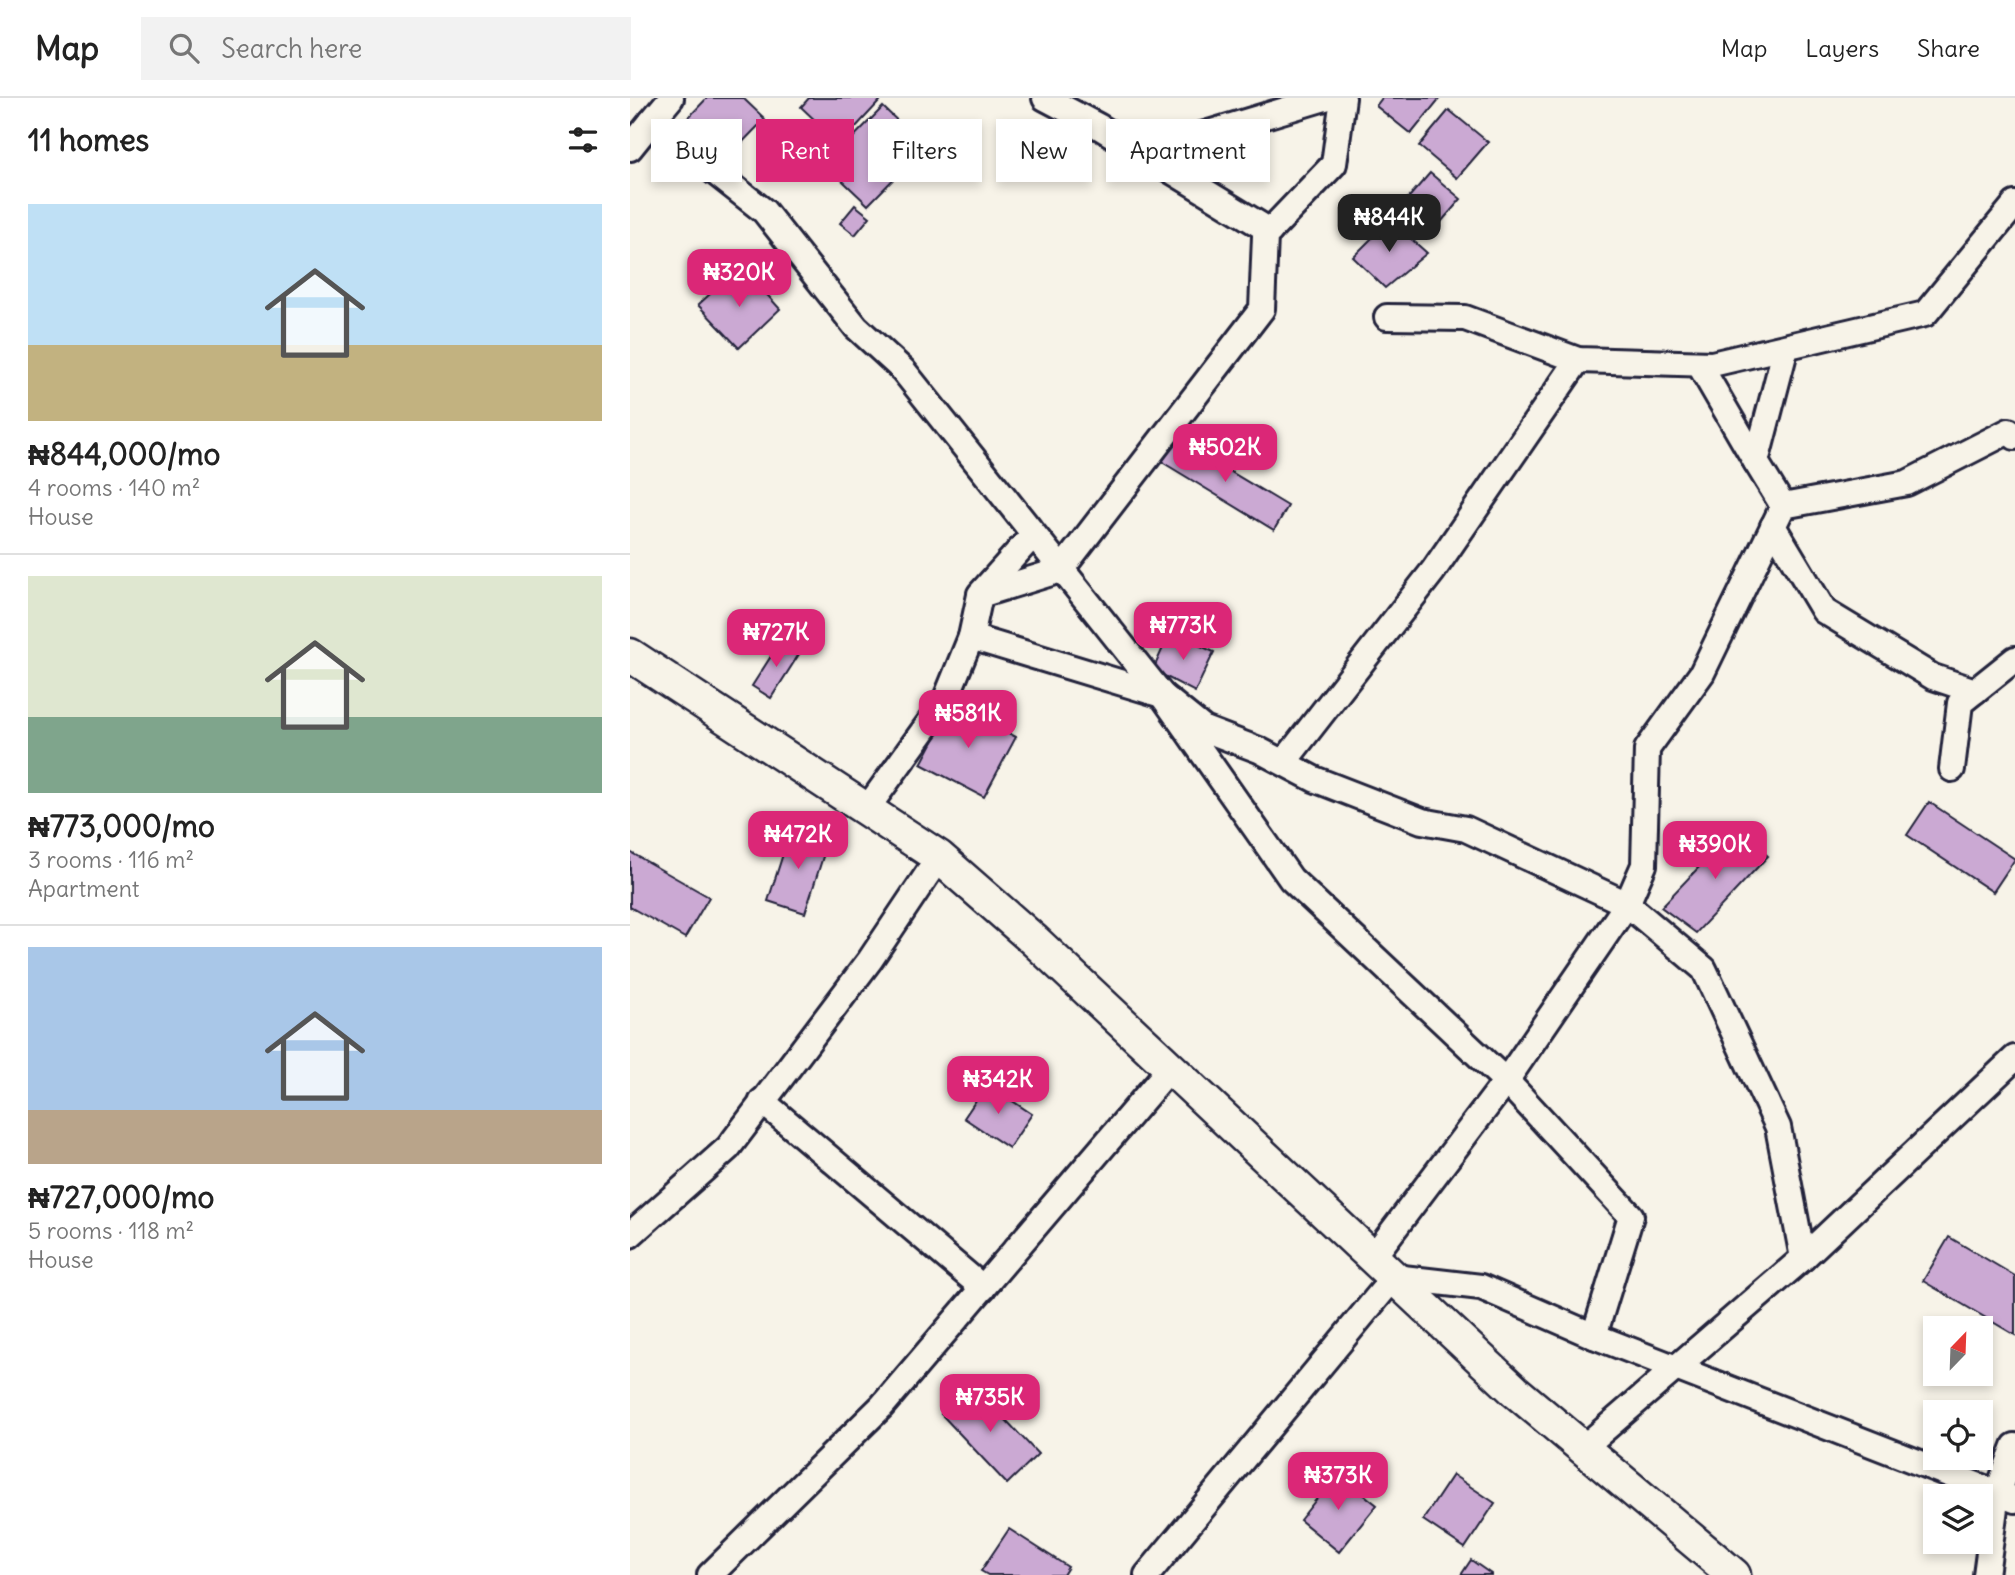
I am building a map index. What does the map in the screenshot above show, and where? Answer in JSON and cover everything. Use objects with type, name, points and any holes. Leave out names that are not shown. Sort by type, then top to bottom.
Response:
[{"type":"street","points":[[654,119],[671,98]]},
{"type":"street","points":[[1045,98],[1106,133]]},
{"type":"street","points":[[1255,119],[1325,98]]},
{"type":"street","points":[[980,594],[1061,570],[1262,309],[1265,236],[1334,164],[1343,98]]},
{"type":"street","points":[[630,148],[651,123]]},
{"type":"street","points":[[728,182],[764,211],[856,327],[903,369],[1162,695],[1291,879],[1506,1081],[1631,1216],[1594,1336]]},
{"type":"street","points":[[1190,182],[1270,231]]},
{"type":"street","points":[[1387,317],[1465,318],[1578,360],[1712,364],[1925,314],[2015,204]]},
{"type":"street","points":[[1756,462],[1786,347]]},
{"type":"street","points":[[1284,762],[1433,571],[1578,360]]},
{"type":"street","points":[[1699,364],[1756,462],[1778,516],[1824,611],[1933,677],[1975,691]]},
{"type":"street","points":[[1147,1575],[1383,1267],[1627,904],[1644,865],[1647,749],[1702,673],[1778,516],[1907,483],[2009,431],[2015,437]]},
{"type":"street","points":[[866,810],[945,701],[971,637],[980,594],[1033,535]]},
{"type":"street","points":[[971,637],[1162,695],[1204,729],[1284,762],[1314,779],[1395,813],[1447,827],[1466,829],[1627,904],[1704,969],[1778,1127],[1803,1258]]},
{"type":"street","points":[[630,655],[939,857],[1035,941],[1171,1067],[1515,1391],[1734,1575]]},
{"type":"street","points":[[1952,769],[1960,703],[2015,659]]},
{"type":"street","points":[[630,1235],[728,1148],[870,960],[939,857]]},
{"type":"street","points":[[1583,1448],[1673,1367],[1803,1258],[2015,1058]]},
{"type":"street","points":[[710,1575],[882,1406],[1171,1067]]},
{"type":"street","points":[[762,1101],[983,1289]]},
{"type":"street","points":[[1383,1267],[1482,1287],[1594,1336],[2006,1496]]},
{"type":"street","points":[[1986,1575],[2006,1496],[2015,1446]]},
{"type":"building","points":[[707,98],[743,98],[765,119],[756,119],[756,128],[742,143],[742,119],[687,119]]},
{"type":"building","points":[[809,98],[877,98],[880,101],[854,129],[854,119],[814,119],[801,107]]},
{"type":"building","points":[[1382,98],[1440,98],[1411,134],[1376,106]]},
{"type":"building","points":[[883,107],[896,119],[871,119]]},
{"type":"building","points":[[1449,110],[1488,142],[1457,178],[1419,146]]},
{"type":"building","points":[[868,122],[868,182],[891,182],[868,205],[844,182],[854,182],[854,137]]},
{"type":"building","points":[[1430,173],[1461,199],[1434,230],[1403,204]]},
{"type":"building","points":[[855,205],[870,217],[855,235],[840,223]]},
{"type":"building","points":[[1390,220],[1427,253],[1385,288],[1353,257]]},
{"type":"building","points":[[734,272],[755,294],[761,288],[780,309],[739,348],[698,305]]},
{"type":"building","points":[[1176,439],[1288,506],[1274,530],[1162,462]]},
{"type":"building","points":[[1170,632],[1214,652],[1195,692],[1153,670]]},
{"type":"building","points":[[782,639],[801,651],[771,698],[752,686]]},
{"type":"building","points":[[953,704],[1016,737],[984,797],[921,764]]},
{"type":"building","points":[[1929,802],[2015,859],[1993,892],[1907,835]]},
{"type":"building","points":[[1736,828],[1768,856],[1696,933],[1661,907]]},
{"type":"building","points":[[791,829],[828,841],[805,913],[768,901]]},
{"type":"building","points":[[630,852],[709,897],[685,938],[630,907]]},
{"type":"building","points":[[987,1084],[1032,1114],[1009,1148],[964,1118]]},
{"type":"building","points":[[1949,1237],[2015,1276],[2015,1335],[1993,1322],[1993,1316],[1983,1316],[1923,1281]]},
{"type":"building","points":[[973,1385],[1038,1454],[1007,1484],[941,1414]]},
{"type":"building","points":[[1337,1473],[1377,1505],[1339,1552],[1300,1520]]},
{"type":"building","points":[[1453,1475],[1495,1503],[1465,1548],[1423,1520]]},
{"type":"building","points":[[1009,1529],[1068,1567],[1063,1575],[988,1575],[981,1571]]},
{"type":"building","points":[[1471,1560],[1491,1574],[1491,1575],[1461,1575]]}]
